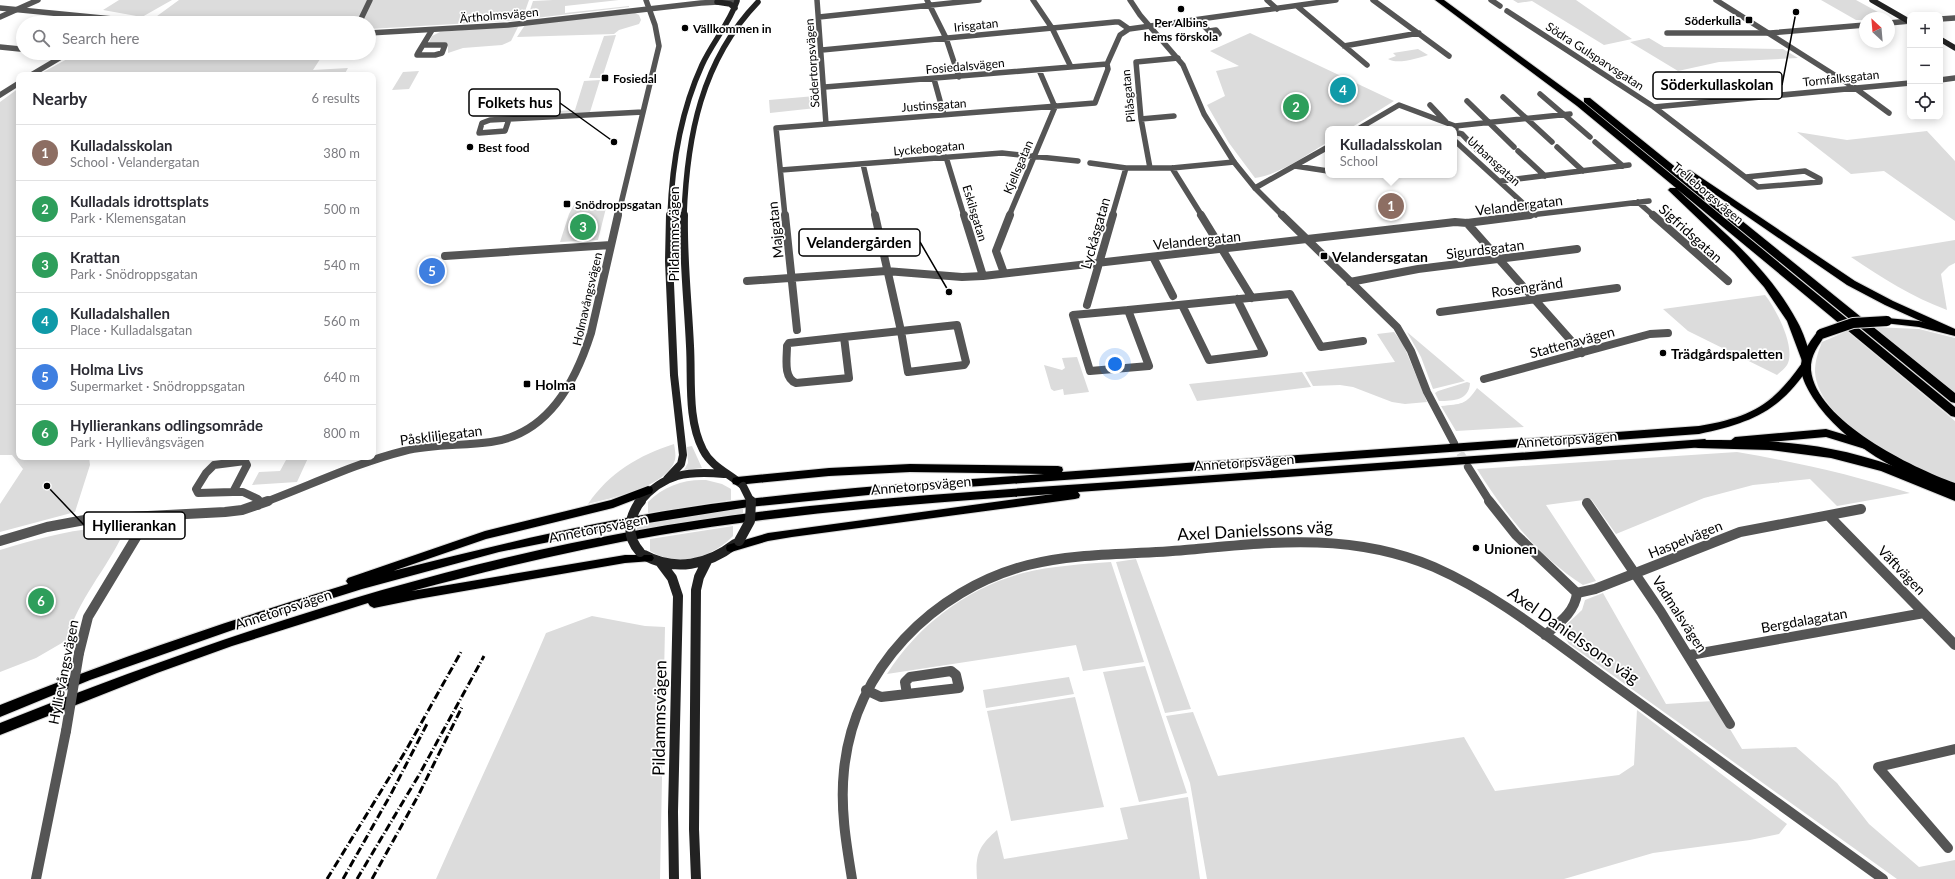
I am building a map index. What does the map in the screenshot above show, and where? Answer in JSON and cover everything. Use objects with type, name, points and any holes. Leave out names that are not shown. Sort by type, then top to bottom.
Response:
[{"type":"highway","name":"Trelleborgsvägen","points":[[1439,0],[1511,52],[1632,147],[1955,413]]},
{"type":"highway","name":"Trelleborgsvägen","points":[[1448,0],[1531,57],[1623,128],[1955,398]]},
{"type":"highway","points":[[1623,128],[1851,283],[1888,304],[1954,332]]},
{"type":"highway","points":[[1632,147],[1772,290],[1793,322],[1806,362],[1810,384],[1823,405],[1844,426],[1871,447],[1911,470],[1955,488]]},
{"type":"highway","points":[[1806,362],[1813,341],[1821,334],[1842,325],[1871,321],[1887,321],[1919,324],[1954,332]]},
{"type":"highway","points":[[1698,444],[1769,445],[1820,451],[1883,467],[1955,496]]},
{"type":"main road","points":[[1872,0],[1907,20]]},
{"type":"main road","points":[[715,1],[730,4],[735,8]]},
{"type":"main road","name":"Ärtholmsvägen","points":[[740,2],[760,1]]},
{"type":"main road","name":"Pildammsvägen","points":[[740,483],[724,474],[711,463],[702,450],[695,415],[692,391],[685,246],[685,200],[691,135],[696,112],[706,83],[730,37],[760,1]]},
{"type":"main road","name":"Pildammsvägen","points":[[667,479],[681,464],[683,454],[675,397],[668,243],[670,189],[678,140],[691,94],[701,66],[740,2]]},
{"type":"main road","points":[[1943,41],[1955,48]]},
{"type":"main road","name":"Annetorpsvägen","points":[[0,711],[93,674],[247,620],[362,584],[569,533],[749,503],[898,488],[1699,430],[1731,423],[1763,408],[1787,390],[1806,362]]},
{"type":"main road","name":"Annetorpsvägen","points":[[0,729],[98,690],[199,653],[304,618],[426,583],[511,561],[630,536],[750,517],[873,503],[1768,439],[1818,433],[1836,435],[1871,447]]},
{"type":"main road","points":[[740,483],[829,472],[910,468],[1045,470],[1178,467]]},
{"type":"main road","name":"Pildammsvägen","points":[[644,555],[632,541],[629,529],[631,516],[648,490],[676,475],[697,471],[724,474]]},
{"type":"main road","points":[[735,544],[768,537],[847,525],[1071,495],[1232,478]]},
{"type":"main road","points":[[199,653],[332,614],[418,594],[644,555],[668,565],[688,565],[708,561],[735,544],[746,532],[751,522],[753,505],[748,493],[740,483]]},
{"type":"main road","points":[[247,620],[366,576],[485,535],[613,504],[648,490]]},
{"type":"main road","points":[[696,879],[694,829],[696,590],[699,576],[708,561]]},
{"type":"main road","name":"Pildammsvägen","points":[[660,562],[674,582],[678,596],[673,812],[674,879]]},
{"type":"street","points":[[14,9],[18,4],[26,0]]},
{"type":"street","points":[[0,17],[14,9],[29,5],[38,0]]},
{"type":"street","points":[[362,16],[370,0]]},
{"type":"street","name":"Holmavångsvägen","points":[[566,390],[585,355],[659,46],[655,25],[646,0]]},
{"type":"street","name":"Södertorpsvägen","points":[[817,0],[820,17],[826,124]]},
{"type":"street","points":[[928,0],[946,38],[959,76]]},
{"type":"street","points":[[820,17],[979,0]]},
{"type":"street","points":[[1034,0],[1052,28],[1071,67]]},
{"type":"street","points":[[1130,0],[1178,58],[1188,74],[1204,114],[1234,162],[1255,188],[1387,317],[1405,339],[1427,392],[1454,443]]},
{"type":"street","points":[[1267,0],[1277,9]]},
{"type":"street","points":[[1108,64],[1120,35],[1129,29],[1336,0]]},
{"type":"street","points":[[1373,0],[1449,56]]},
{"type":"street","points":[[1491,0],[1500,6]]},
{"type":"street","points":[[1716,0],[1855,88],[1889,113]]},
{"type":"street","name":"Ärtholmsvägen","points":[[376,33],[508,25],[701,2],[740,2]]},
{"type":"street","points":[[1297,6],[1367,65]]},
{"type":"street","points":[[0,8],[94,16]]},
{"type":"street","name":"Södra Gulsparvsgatan","points":[[1507,11],[1654,107],[1746,178],[1758,187],[1820,182],[1820,179],[1811,173],[1805,172],[1746,178]]},
{"type":"street","points":[[1943,19],[1955,18]]},
{"type":"street","name":"Irisgatan","points":[[822,50],[1115,22],[1119,22],[1129,29]]},
{"type":"street","points":[[1895,23],[1907,22]]},
{"type":"street","points":[[1203,25],[1209,31]]},
{"type":"street","points":[[1667,33],[1770,33],[1859,26]]},
{"type":"street","points":[[423,45],[442,44],[445,46],[442,52],[438,54],[418,55],[423,45],[432,30]]},
{"type":"street","points":[[1344,46],[1419,34]]},
{"type":"street","points":[[0,47],[16,49]]},
{"type":"street","name":"Pilåsgatan","points":[[1150,168],[1141,119],[1136,62],[1178,58]]},
{"type":"street","points":[[36,72],[56,60]]},
{"type":"street","name":"Fosiedalsvägen","points":[[825,87],[1108,64]]},
{"type":"street","name":"Justinsgatan","points":[[776,128],[1095,104],[1108,69],[1108,64]]},
{"type":"street","points":[[1039,70],[1055,107]]},
{"type":"street","points":[[1943,80],[1955,78]]},
{"type":"street","points":[[934,79],[944,115]]},
{"type":"street","name":"Tornfalksgatan","points":[[1654,107],[1907,83]]},
{"type":"street","points":[[0,95],[16,85]]},
{"type":"street","points":[[1540,94],[1567,114],[1590,137]]},
{"type":"street","points":[[1503,97],[1583,171]]},
{"type":"street","points":[[1467,101],[1545,176]]},
{"type":"street","points":[[1363,126],[1399,105],[1447,124]]},
{"type":"street","points":[[1430,105],[1449,126]]},
{"type":"street","name":"Kjellsgatan","points":[[1004,273],[996,251],[997,246],[1055,107]]},
{"type":"street","points":[[509,120],[502,132],[479,133],[482,123],[485,121],[643,112]]},
{"type":"street","points":[[1457,129],[1489,122],[1567,114]]},
{"type":"street","points":[[1141,119],[1174,116]]},
{"type":"street","name":"Majgatan","points":[[776,128],[798,330]]},
{"type":"street","points":[[1457,132],[1462,134],[1477,150]]},
{"type":"street","points":[[1501,181],[1626,166],[1596,142]]},
{"type":"street","name":"Urbansgatan","points":[[1457,143],[1501,181],[1536,215]]},
{"type":"street","points":[[1255,188],[1325,149]]},
{"type":"street","name":"Lyckebogatan","points":[[781,170],[1002,152],[1078,161]]},
{"type":"street","name":"Eskilsgatan","points":[[946,157],[983,276]]},
{"type":"street","points":[[1090,163],[1126,168],[1172,168],[1234,162]]},
{"type":"street","points":[[844,337],[850,378],[796,383],[791,381],[788,376],[787,346],[789,343],[844,337],[901,332],[957,325],[966,362],[964,365],[959,366],[908,372],[901,332],[863,164]]},
{"type":"street","points":[[1296,166],[1325,171]]},
{"type":"street","name":"Lyckåsgatan","points":[[1087,305],[1126,168]]},
{"type":"street","points":[[1172,168],[1224,249],[1252,298]]},
{"type":"street","name":"Velandergatan","points":[[747,281],[886,271],[962,277],[983,276],[1455,222],[1467,223],[1649,201]]},
{"type":"street","name":"Sigfridsgatan","points":[[1638,202],[1728,281]]},
{"type":"street","points":[[1467,223],[1582,353]]},
{"type":"street","points":[[445,256],[612,245]]},
{"type":"street","name":"Sigurdsgatan","points":[[1350,282],[1418,269],[1577,249]]},
{"type":"street","points":[[1152,257],[1173,296]]},
{"type":"street","name":"Rosengränd","points":[[1440,312],[1617,288]]},
{"type":"street","points":[[1128,310],[1149,366],[1090,371],[1073,315],[1290,294],[1321,348],[1356,343],[1363,340]]},
{"type":"street","points":[[1182,305],[1209,360],[1264,353],[1237,299]]},
{"type":"street","name":"Stattenavägen","points":[[1484,379],[1650,334],[1668,332]]},
{"type":"street","name":"Påskliljegatan","points":[[376,459],[403,451],[430,446],[493,442],[517,436],[531,430],[543,421],[566,390]]},
{"type":"street","name":"Påskliljegatan","points":[[149,516],[242,510],[374,460]]},
{"type":"street","points":[[232,492],[247,466],[245,461],[213,464],[207,469],[196,489],[198,493],[243,492],[258,499],[258,504]]},
{"type":"street","points":[[1468,467],[1485,498],[1508,527],[1539,559],[1577,593],[1577,601],[1573,609],[1545,635]]},
{"type":"street","name":"Vadmalsvägen","points":[[1587,503],[1637,574],[1690,655],[1730,724]]},
{"type":"street","name":"Haspelvägen","points":[[1577,593],[1595,589],[1637,574],[1740,532],[1861,509]]},
{"type":"street","points":[[0,541],[67,522],[90,519],[149,516]]},
{"type":"street","name":"Hyllievångsvägen","points":[[36,879],[88,617],[149,516]]},
{"type":"street","name":"Väftvägen","points":[[1829,516],[1955,646]]},
{"type":"street","name":"Axel Danielssons väg","points":[[852,879],[844,832],[842,788],[844,764],[852,727],[866,690],[882,664],[906,635],[932,611],[958,593],[1007,570],[1035,563],[1073,558],[1318,541],[1363,546],[1408,557],[1468,584],[1505,607],[1545,635],[1883,879]]},
{"type":"street","name":"Bergdalagatan","points":[[1690,655],[1924,613]]},
{"type":"street","points":[[866,690],[881,698],[907,695],[959,688],[956,675],[951,671],[910,677],[905,682],[907,695]]},
{"type":"street","points":[[1948,848],[1878,767],[1955,748]]},
{"type":"shaded area","points":[[119,0],[172,0],[144,16],[103,10]]},
{"type":"shaded area","points":[[179,0],[529,0],[522,20],[376,29],[376,16],[157,16]]},
{"type":"shaded area","points":[[619,0],[565,6],[565,13],[629,7],[527,19],[533,1]]},
{"type":"shaded area","points":[[1513,0],[1576,0],[1632,39],[1604,45],[1532,1],[1518,3]]},
{"type":"shaded area","points":[[1821,0],[1856,0],[1878,12],[1859,12],[1859,20],[1856,20]]},
{"type":"shaded area","points":[[635,13],[639,15],[641,20],[639,24],[619,30],[614,34],[517,37],[525,25]]},
{"type":"shaded area","points":[[519,25],[511,41],[502,45],[463,48],[448,53],[448,43],[429,42],[432,36],[440,32]]},
{"type":"shaded area","points":[[1250,33],[1394,101],[1354,126],[1325,126],[1325,144],[1274,173],[1255,178],[1229,143],[1207,105],[1225,96],[1216,71],[1239,66],[1210,51]]},
{"type":"shaded area","points":[[616,35],[602,78],[589,78],[604,36]]},
{"type":"shaded area","points":[[1649,38],[1664,47],[1783,49],[1798,58],[1719,62],[1678,71],[1630,42]]},
{"type":"shaded area","points":[[1418,49],[1428,55],[1402,61],[1392,61],[1388,59],[1396,56],[1393,53]]},
{"type":"shaded area","points":[[65,60],[319,60],[313,70],[348,68],[346,72],[43,72]]},
{"type":"shaded area","points":[[419,71],[409,89],[392,90],[403,72]]},
{"type":"shaded area","points":[[600,80],[590,112],[557,113],[558,111],[575,110],[584,81]]},
{"type":"shaded area","points":[[16,90],[16,460],[89,460],[90,465],[75,512],[0,532],[0,504],[23,469],[12,455],[0,455],[0,102]]},
{"type":"shaded area","points":[[815,96],[816,108],[770,113],[769,100]]},
{"type":"shaded area","points":[[1927,131],[1955,161],[1955,221],[1884,171],[1851,174],[1797,132],[1847,140]]},
{"type":"shaded area","points":[[575,203],[607,204],[598,240],[560,242],[569,214]]},
{"type":"shaded area","points":[[1955,240],[1955,263],[1949,266],[1941,274],[1947,310],[1934,305],[1898,286],[1851,257]]},
{"type":"shaded area","points":[[1765,295],[1779,318],[1787,337],[1789,347],[1788,363],[1777,375],[1688,331],[1663,309]]},
{"type":"shaded area","points":[[1873,327],[1919,329],[1955,338],[1955,393]]},
{"type":"shaded area","points":[[1847,331],[1955,421],[1955,483],[1916,467],[1893,455],[1870,441],[1850,426],[1832,409],[1820,391],[1815,372],[1816,360],[1822,342]]},
{"type":"shaded area","points":[[1394,332],[1403,344],[1427,402],[1405,404],[1392,402],[1353,387],[1340,385],[1313,386],[1305,372],[1395,362],[1377,334]]},
{"type":"shaded area","points":[[1407,332],[1465,381],[1433,389],[1421,357]]},
{"type":"shaded area","points":[[1077,357],[1089,392],[1064,395],[1063,389],[1054,391],[1051,389],[1044,365],[1062,370],[1065,368],[1062,358]]},
{"type":"shaded area","points":[[1302,372],[1311,387],[1197,401],[1189,384]]},
{"type":"shaded area","points":[[1467,382],[1470,383],[1467,393],[1455,400],[1439,401],[1435,393],[1438,391]]},
{"type":"shaded area","points":[[1477,388],[1524,427],[1456,431],[1441,406],[1454,405],[1466,401]]},
{"type":"shaded area","points":[[674,444],[675,460],[670,469],[661,477],[650,484],[624,495],[588,504],[605,483],[626,466],[661,448]]},
{"type":"shaded area","points":[[692,446],[702,468],[684,470],[688,463],[687,447]]},
{"type":"shaded area","points":[[1737,452],[1781,460],[1867,480],[1910,493],[1837,506],[1810,479],[1753,485],[1704,498],[1616,534],[1591,499],[1546,505],[1596,581],[1583,585],[1551,561],[1524,533],[1499,502],[1477,469]]},
{"type":"shaded area","points":[[286,460],[307,460],[297,482],[252,485],[259,472],[280,471]]},
{"type":"shaded area","points":[[706,480],[722,484],[731,489],[731,500],[648,513],[648,502],[654,496],[668,488],[682,482]]},
{"type":"shaded area","points":[[743,508],[743,514],[637,530],[637,525]]},
{"type":"shaded area","points":[[733,526],[733,536],[725,544],[705,555],[683,560],[660,556],[650,551],[650,539]]},
{"type":"shaded area","points":[[122,528],[124,529],[124,532],[78,611],[67,640],[36,658],[0,672],[0,550],[37,539],[85,529]]},
{"type":"shaded area","points":[[1136,559],[1191,709],[1165,713],[1116,562]]},
{"type":"shaded area","points":[[1111,562],[1144,662],[1083,671],[1076,645],[887,674],[899,656],[929,624],[946,611],[982,588],[1023,573],[1067,566]]},
{"type":"shaded area","points":[[1603,593],[1666,704],[1713,701],[1742,749],[1796,747],[1837,783],[1869,824],[1919,867],[1955,860],[1955,879],[1897,879],[1569,644],[1564,636],[1566,625],[1582,610],[1585,600]]},
{"type":"shaded area","points":[[592,616],[645,626],[665,627],[660,879],[436,879],[546,633]]},
{"type":"shaded area","points":[[1145,666],[1187,793],[1139,802],[1103,672]]},
{"type":"shaded area","points":[[1069,677],[1074,694],[986,708],[983,690]]},
{"type":"shaded area","points":[[1075,697],[1104,807],[1011,821],[987,711]]},
{"type":"shaded area","points":[[1637,710],[1787,824],[1779,834],[1750,840],[1653,853],[1564,879],[1207,879],[1190,783],[1166,716],[1193,712],[1218,776],[1464,737],[1495,791],[1619,775],[1634,765]]},
{"type":"shaded area","points":[[1188,797],[1200,879],[977,879],[977,863],[982,846],[997,830],[1004,859],[1128,839],[1120,808]]},
{"type":"tunnel","points":[[1454,443],[1468,466]]},
{"type":"railway","points":[[327,879],[405,752],[461,652]]},
{"type":"railway","points":[[357,879],[419,775],[484,656]]},
{"type":"railway","points":[[372,879],[418,796],[462,707]]},
{"type":"railway","points":[[343,879],[391,794],[427,724]]},
{"type":"place","name":"Per Albins hems förskola","points":[[1181,9]]},
{"type":"place","name":"Söderkullaskolan","points":[[1796,12]]},
{"type":"place","name":"Söderkulla","points":[[1749,20]]},
{"type":"place","name":"Vällkommen in","points":[[685,28]]},
{"type":"place","name":"Fosiedal","points":[[605,78]]},
{"type":"place","name":"Kulladalshallen","points":[[1343,90]]},
{"type":"place","name":"Kulladals idrottsplats","points":[[1296,107]]},
{"type":"place","name":"Folkets hus","points":[[614,142]]},
{"type":"place","name":"Best food","points":[[470,147]]},
{"type":"place","name":"Snödroppsgatan","points":[[567,204]]},
{"type":"place","name":"Kulladalsskolan","points":[[1391,206]]},
{"type":"place","name":"Krattan","points":[[583,227]]},
{"type":"place","name":"Velandersgatan","points":[[1324,256]]},
{"type":"place","name":"Holma Livs","points":[[432,271]]},
{"type":"place","name":"Velandergården","points":[[949,292]]},
{"type":"place","name":"Trädgårdspaletten","points":[[1663,353]]},
{"type":"place","name":"Holma","points":[[527,384]]},
{"type":"place","name":"Hyllierankan","points":[[47,486]]},
{"type":"place","name":"Unionen","points":[[1476,548]]},
{"type":"place","name":"Hyllierankans odlingsområde","points":[[41,601]]}]
